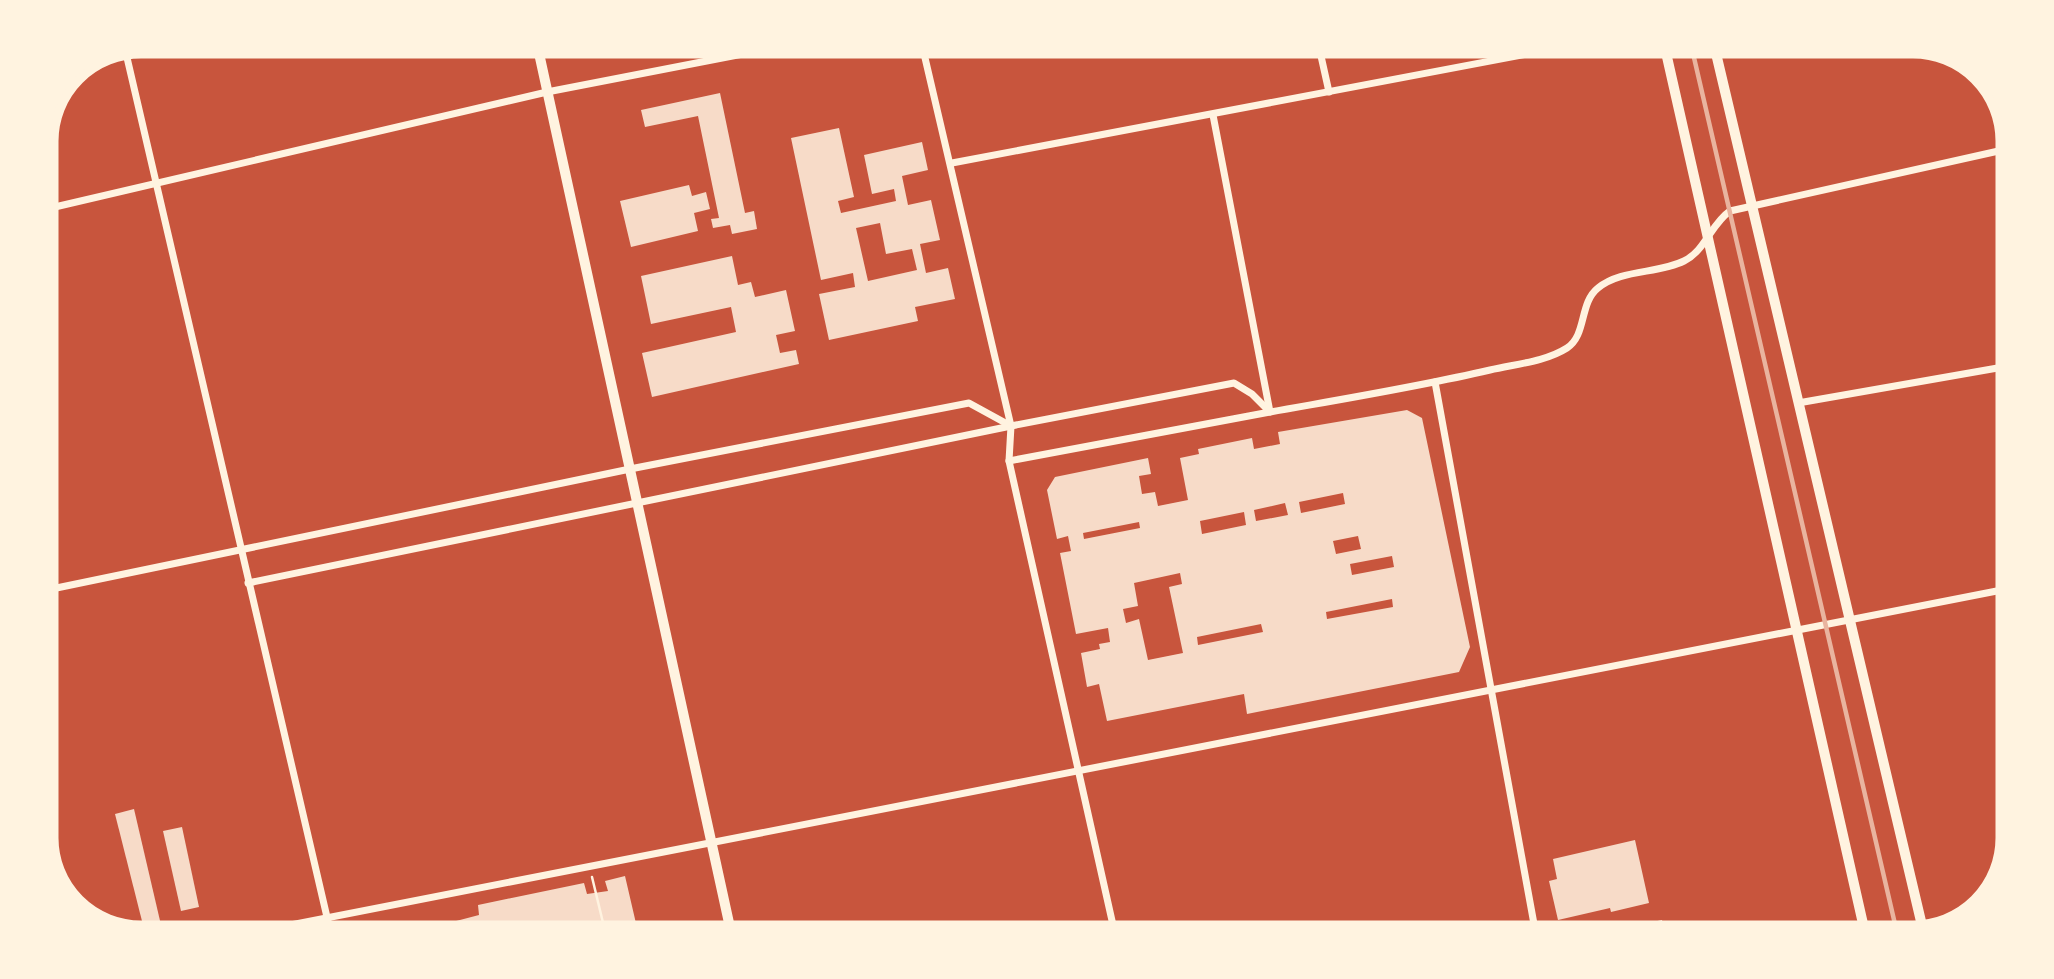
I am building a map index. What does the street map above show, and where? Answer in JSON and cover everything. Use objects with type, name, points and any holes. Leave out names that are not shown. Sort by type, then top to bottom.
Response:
[{"type":"street","points":[[539,54],[729,925]]},
{"type":"street","points":[[54,207],[547,92],[743,54]]},
{"type":"street","points":[[924,54],[1011,426],[1009,461],[1113,925]]},
{"type":"street","points":[[1321,54],[1329,92]]},
{"type":"street","points":[[951,163],[1213,116],[1528,54]]},
{"type":"street","points":[[1666,54],[1863,925]]},
{"type":"street","points":[[1717,54],[1848,621],[1922,924]]},
{"type":"street","points":[[127,56],[329,925]]},
{"type":"street","points":[[1213,116],[1270,412]]},
{"type":"street","points":[[1009,461],[1435,383],[1550,356],[1570,346],[1579,331],[1586,302],[1598,288],[1610,281],[1682,262],[1694,255],[1719,219],[1730,211],[2000,151]]},
{"type":"street","points":[[1798,403],[2000,368]]},
{"type":"street","points":[[248,583],[1011,426],[1234,383],[1252,394],[1270,412]]},
{"type":"street","points":[[1435,383],[1534,925]]},
{"type":"street","points":[[54,588],[630,469],[969,403],[1011,426]]},
{"type":"street","points":[[291,925],[2000,590]]},
{"type":"path","points":[[590,867],[604,925]]},
{"type":"building","points":[[720,93],[745,213],[754,211],[757,229],[732,234],[730,225],[713,228],[711,219],[719,218],[698,116],[645,127],[641,110]]},
{"type":"building","points":[[839,128],[854,197],[838,201],[841,213],[896,201],[894,189],[872,194],[864,155],[922,142],[928,170],[902,176],[908,205],[931,200],[940,240],[920,244],[926,273],[948,268],[955,299],[915,307],[918,321],[829,340],[819,294],[855,287],[853,273],[821,280],[791,138]],"holes":[[[880,223],[886,254],[912,249],[917,270],[868,281],[856,228]]]},
{"type":"building","points":[[689,185],[692,196],[706,192],[710,209],[694,213],[698,231],[631,247],[620,201]]},
{"type":"building","points":[[732,256],[738,285],[751,282],[755,297],[786,290],[795,331],[776,335],[780,353],[796,350],[799,364],[652,397],[642,353],[736,332],[731,307],[651,324],[641,276]]},
{"type":"building","points":[[1407,410],[1422,418],[1470,647],[1459,672],[1247,714],[1244,694],[1107,721],[1099,684],[1087,687],[1081,653],[1100,649],[1099,644],[1110,642],[1108,628],[1076,634],[1060,553],[1071,551],[1068,536],[1057,539],[1047,490],[1055,477],[1148,458],[1151,474],[1139,476],[1142,494],[1155,492],[1158,506],[1188,500],[1180,458],[1199,454],[1198,449],[1252,438],[1254,449],[1280,444],[1278,432]],"holes":[[[1343,493],[1345,504],[1301,513],[1299,502]],[[1285,503],[1288,515],[1256,521],[1254,510]],[[1244,512],[1246,525],[1202,534],[1200,521]],[[1139,522],[1140,528],[1084,539],[1083,533]],[[1358,536],[1361,549],[1336,554],[1333,541]],[[1392,556],[1394,567],[1352,575],[1350,564]],[[1180,573],[1182,584],[1169,587],[1183,653],[1148,660],[1139,619],[1126,623],[1123,609],[1138,606],[1134,583]],[[1392,599],[1393,607],[1327,619],[1326,612]],[[1261,624],[1263,632],[1198,645],[1197,637]]]},
{"type":"building","points":[[134,809],[161,925],[143,925],[115,814]]},
{"type":"building","points":[[182,827],[199,907],[181,911],[163,831]]},
{"type":"building","points":[[1635,840],[1649,903],[1611,912],[1610,908],[1558,920],[1549,881],[1557,879],[1553,859]]},
{"type":"building","points":[[625,876],[636,925],[441,925],[479,915],[478,905],[584,883],[587,894],[608,891],[605,881]]},
{"type":"building","points":[[1662,920],[1663,925],[1639,925]]},
{"type":"railway","points":[[1693,54],[1895,925]]}]
